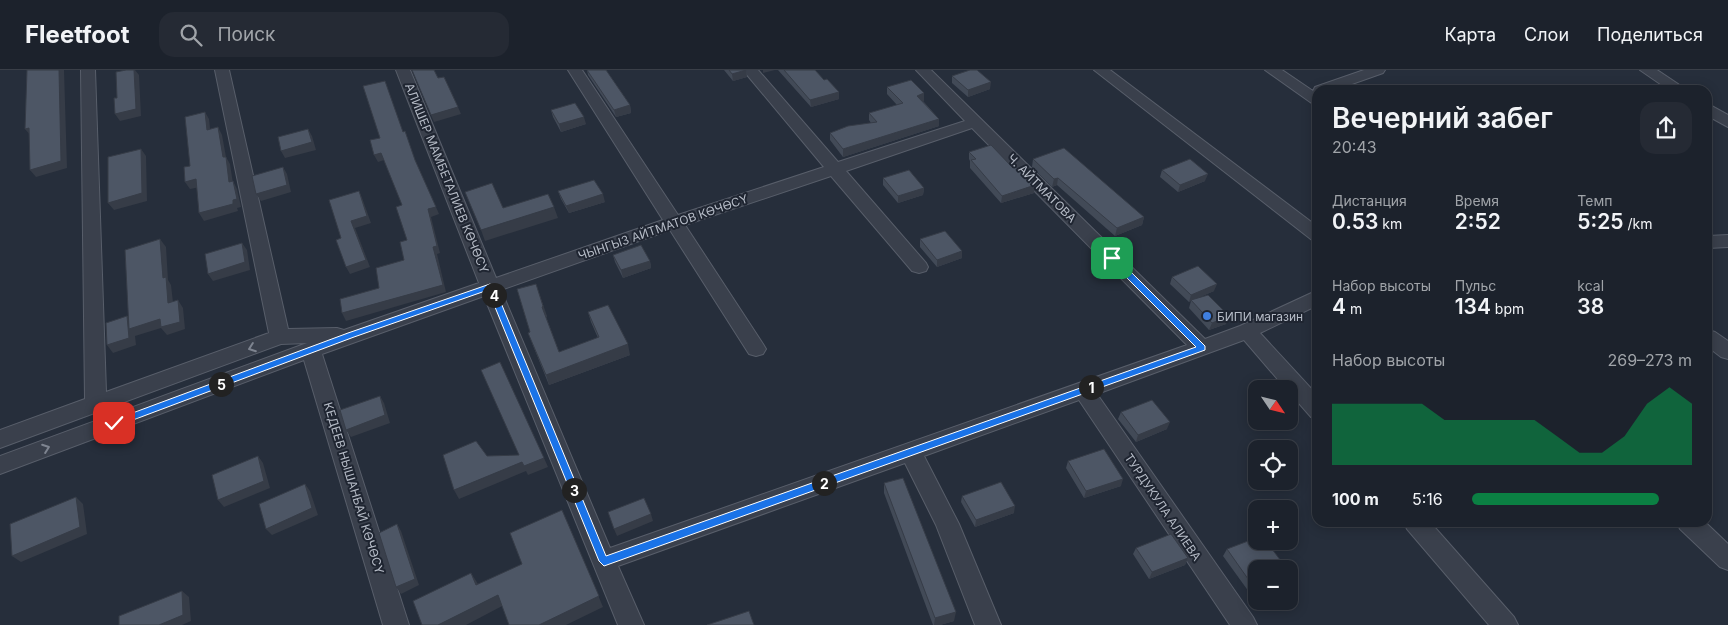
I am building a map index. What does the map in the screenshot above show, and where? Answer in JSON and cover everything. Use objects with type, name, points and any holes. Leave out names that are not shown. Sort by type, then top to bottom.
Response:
[{"type":"street","points":[[88,70],[96,404]]},
{"type":"street","points":[[222,70],[280,337]]},
{"type":"street","name":"АЛИШЕР МАМБЕТАЛИЕВ КӨЧӨСҮ","points":[[403,70],[490,286],[631,625]]},
{"type":"street","points":[[575,70],[756,350]]},
{"type":"street","points":[[750,70],[919,267]]},
{"type":"street","name":"Ч. АЙТМАТОВА","points":[[925,70],[1202,348]]},
{"type":"street","points":[[1101,70],[1312,231]]},
{"type":"street","points":[[1272,70],[1312,92]]},
{"type":"street","points":[[1339,85],[1378,70]]},
{"type":"street","points":[[1647,70],[1670,85]]},
{"type":"street","points":[[1712,111],[1728,122]]},
{"type":"street","name":"ЧЫНГЫЗ АЙТМАТОВ КӨЧӨСҮ","points":[[0,465],[351,335],[490,286],[674,222],[976,122]]},
{"type":"street","points":[[1712,242],[1728,241]]},
{"type":"street","points":[[604,561],[1202,348],[1247,331],[1312,300]]},
{"type":"street","points":[[1247,331],[1312,404]]},
{"type":"street","name":"ЧЫНГЫЗ АЙТМАТОВ КӨЧӨСҮ","points":[[0,439],[280,337],[351,335]]},
{"type":"street","points":[[1712,339],[1728,352]]},
{"type":"street","name":"КЕДЕЕВ НЫШАНБАЙ КӨЧӨСҮ","points":[[311,351],[396,625]]},
{"type":"street","name":"ТУРДУКУЛА АЛИЕВА","points":[[1083,390],[1244,625]]},
{"type":"street","points":[[911,452],[947,524],[988,625]]},
{"type":"street","points":[[1419,527],[1505,625]]},
{"type":"street","points":[[1693,527],[1728,559]]},
{"type":"building","points":[[27,70],[59,70],[61,161],[30,170],[29,128],[25,129]]},
{"type":"building","points":[[134,70],[136,109],[115,114],[114,98],[117,98],[116,72]]},
{"type":"building","points":[[412,70],[434,70],[438,78],[444,77],[458,107],[431,115]]},
{"type":"building","points":[[587,70],[606,70],[630,105],[614,110]]},
{"type":"building","points":[[729,70],[746,70],[732,74]]},
{"type":"building","points":[[784,70],[815,70],[839,92],[810,100]]},
{"type":"building","points":[[970,70],[977,70],[991,82],[968,90],[952,76]]},
{"type":"building","points":[[911,80],[924,93],[917,96],[939,119],[843,149],[830,133],[848,126],[877,122],[869,113],[903,103],[887,87]]},
{"type":"building","points":[[385,81],[403,132],[405,131],[415,160],[436,207],[428,209],[437,246],[433,247],[443,285],[342,313],[340,299],[379,288],[376,268],[404,260],[400,242],[407,240],[396,207],[402,205],[381,153],[374,155],[370,140],[380,138],[363,86]]},
{"type":"building","points":[[575,103],[584,117],[559,124],[551,110]]},
{"type":"building","points":[[205,112],[207,130],[218,127],[223,157],[226,157],[229,182],[233,181],[237,199],[233,200],[233,204],[199,213],[196,179],[185,182],[184,167],[190,166],[185,117]]},
{"type":"building","points":[[308,129],[312,142],[281,151],[278,137]]},
{"type":"building","points":[[991,145],[1012,167],[1015,166],[1035,185],[1002,196],[971,160],[976,159],[969,152]]},
{"type":"building","points":[[1064,148],[1144,217],[1117,228],[1058,178],[1054,179],[1033,159]]},
{"type":"building","points":[[141,149],[142,193],[108,203],[108,157]]},
{"type":"building","points":[[1190,159],[1208,174],[1180,185],[1162,170]]},
{"type":"building","points":[[283,167],[287,185],[256,194],[252,176]]},
{"type":"building","points":[[909,170],[924,188],[898,196],[883,178]]},
{"type":"building","points":[[594,180],[603,194],[566,206],[558,191]]},
{"type":"building","points":[[492,183],[503,208],[548,194],[554,207],[481,230],[465,192]]},
{"type":"building","points":[[359,191],[367,216],[351,221],[366,260],[346,267],[336,240],[341,238],[329,200]]},
{"type":"building","points":[[945,231],[962,251],[937,260],[920,239]]},
{"type":"building","points":[[160,239],[163,278],[166,277],[168,303],[178,300],[180,322],[161,327],[160,319],[129,329],[125,250]]},
{"type":"building","points":[[242,243],[245,262],[208,274],[205,254]]},
{"type":"building","points":[[641,245],[650,261],[621,270],[613,255]]},
{"type":"building","points":[[1198,266],[1217,284],[1191,295],[1172,277]]},
{"type":"building","points":[[536,284],[542,307],[559,352],[599,337],[588,312],[608,305],[628,344],[546,375],[528,333],[530,332],[517,289]]},
{"type":"building","points":[[1208,295],[1229,316],[1212,323],[1191,300]]},
{"type":"building","points":[[127,316],[129,338],[107,345],[106,323]]},
{"type":"building","points":[[500,362],[544,458],[524,466],[522,462],[454,490],[443,455],[476,441],[487,456],[519,455],[481,370]]},
{"type":"building","points":[[380,396],[385,415],[346,430],[340,410]]},
{"type":"building","points":[[1152,400],[1170,422],[1138,435],[1121,412]]},
{"type":"building","points":[[1104,449],[1123,479],[1086,491],[1068,461]]},
{"type":"building","points":[[258,456],[264,481],[218,500],[212,475]]},
{"type":"building","points":[[903,478],[956,612],[935,618],[884,483]]},
{"type":"building","points":[[1001,482],[1015,506],[976,520],[962,496]]},
{"type":"building","points":[[305,484],[312,508],[266,529],[259,504]]},
{"type":"building","points":[[76,497],[80,527],[12,556],[10,524]]},
{"type":"building","points":[[644,498],[651,514],[614,529],[608,512]]},
{"type":"building","points":[[562,510],[599,596],[539,625],[509,625],[498,595],[438,625],[422,625],[413,601],[471,573],[476,585],[522,564],[510,533]]},
{"type":"building","points":[[397,524],[415,579],[396,587],[379,533]]},
{"type":"building","points":[[1171,534],[1188,558],[1152,572],[1136,548]]},
{"type":"building","points":[[1248,541],[1248,550],[1273,550],[1280,560],[1248,560],[1248,579],[1227,549]]},
{"type":"building","points":[[182,591],[183,615],[159,625],[119,625],[119,616]]},
{"type":"building","points":[[749,611],[754,625],[707,625]]},
{"type":"place","name":"БИПИ магазин","points":[[1207,316]]},
{"type":"route","points":[[114,423],[351,335],[490,286],[604,561],[1202,348],[1112,258]]}]
